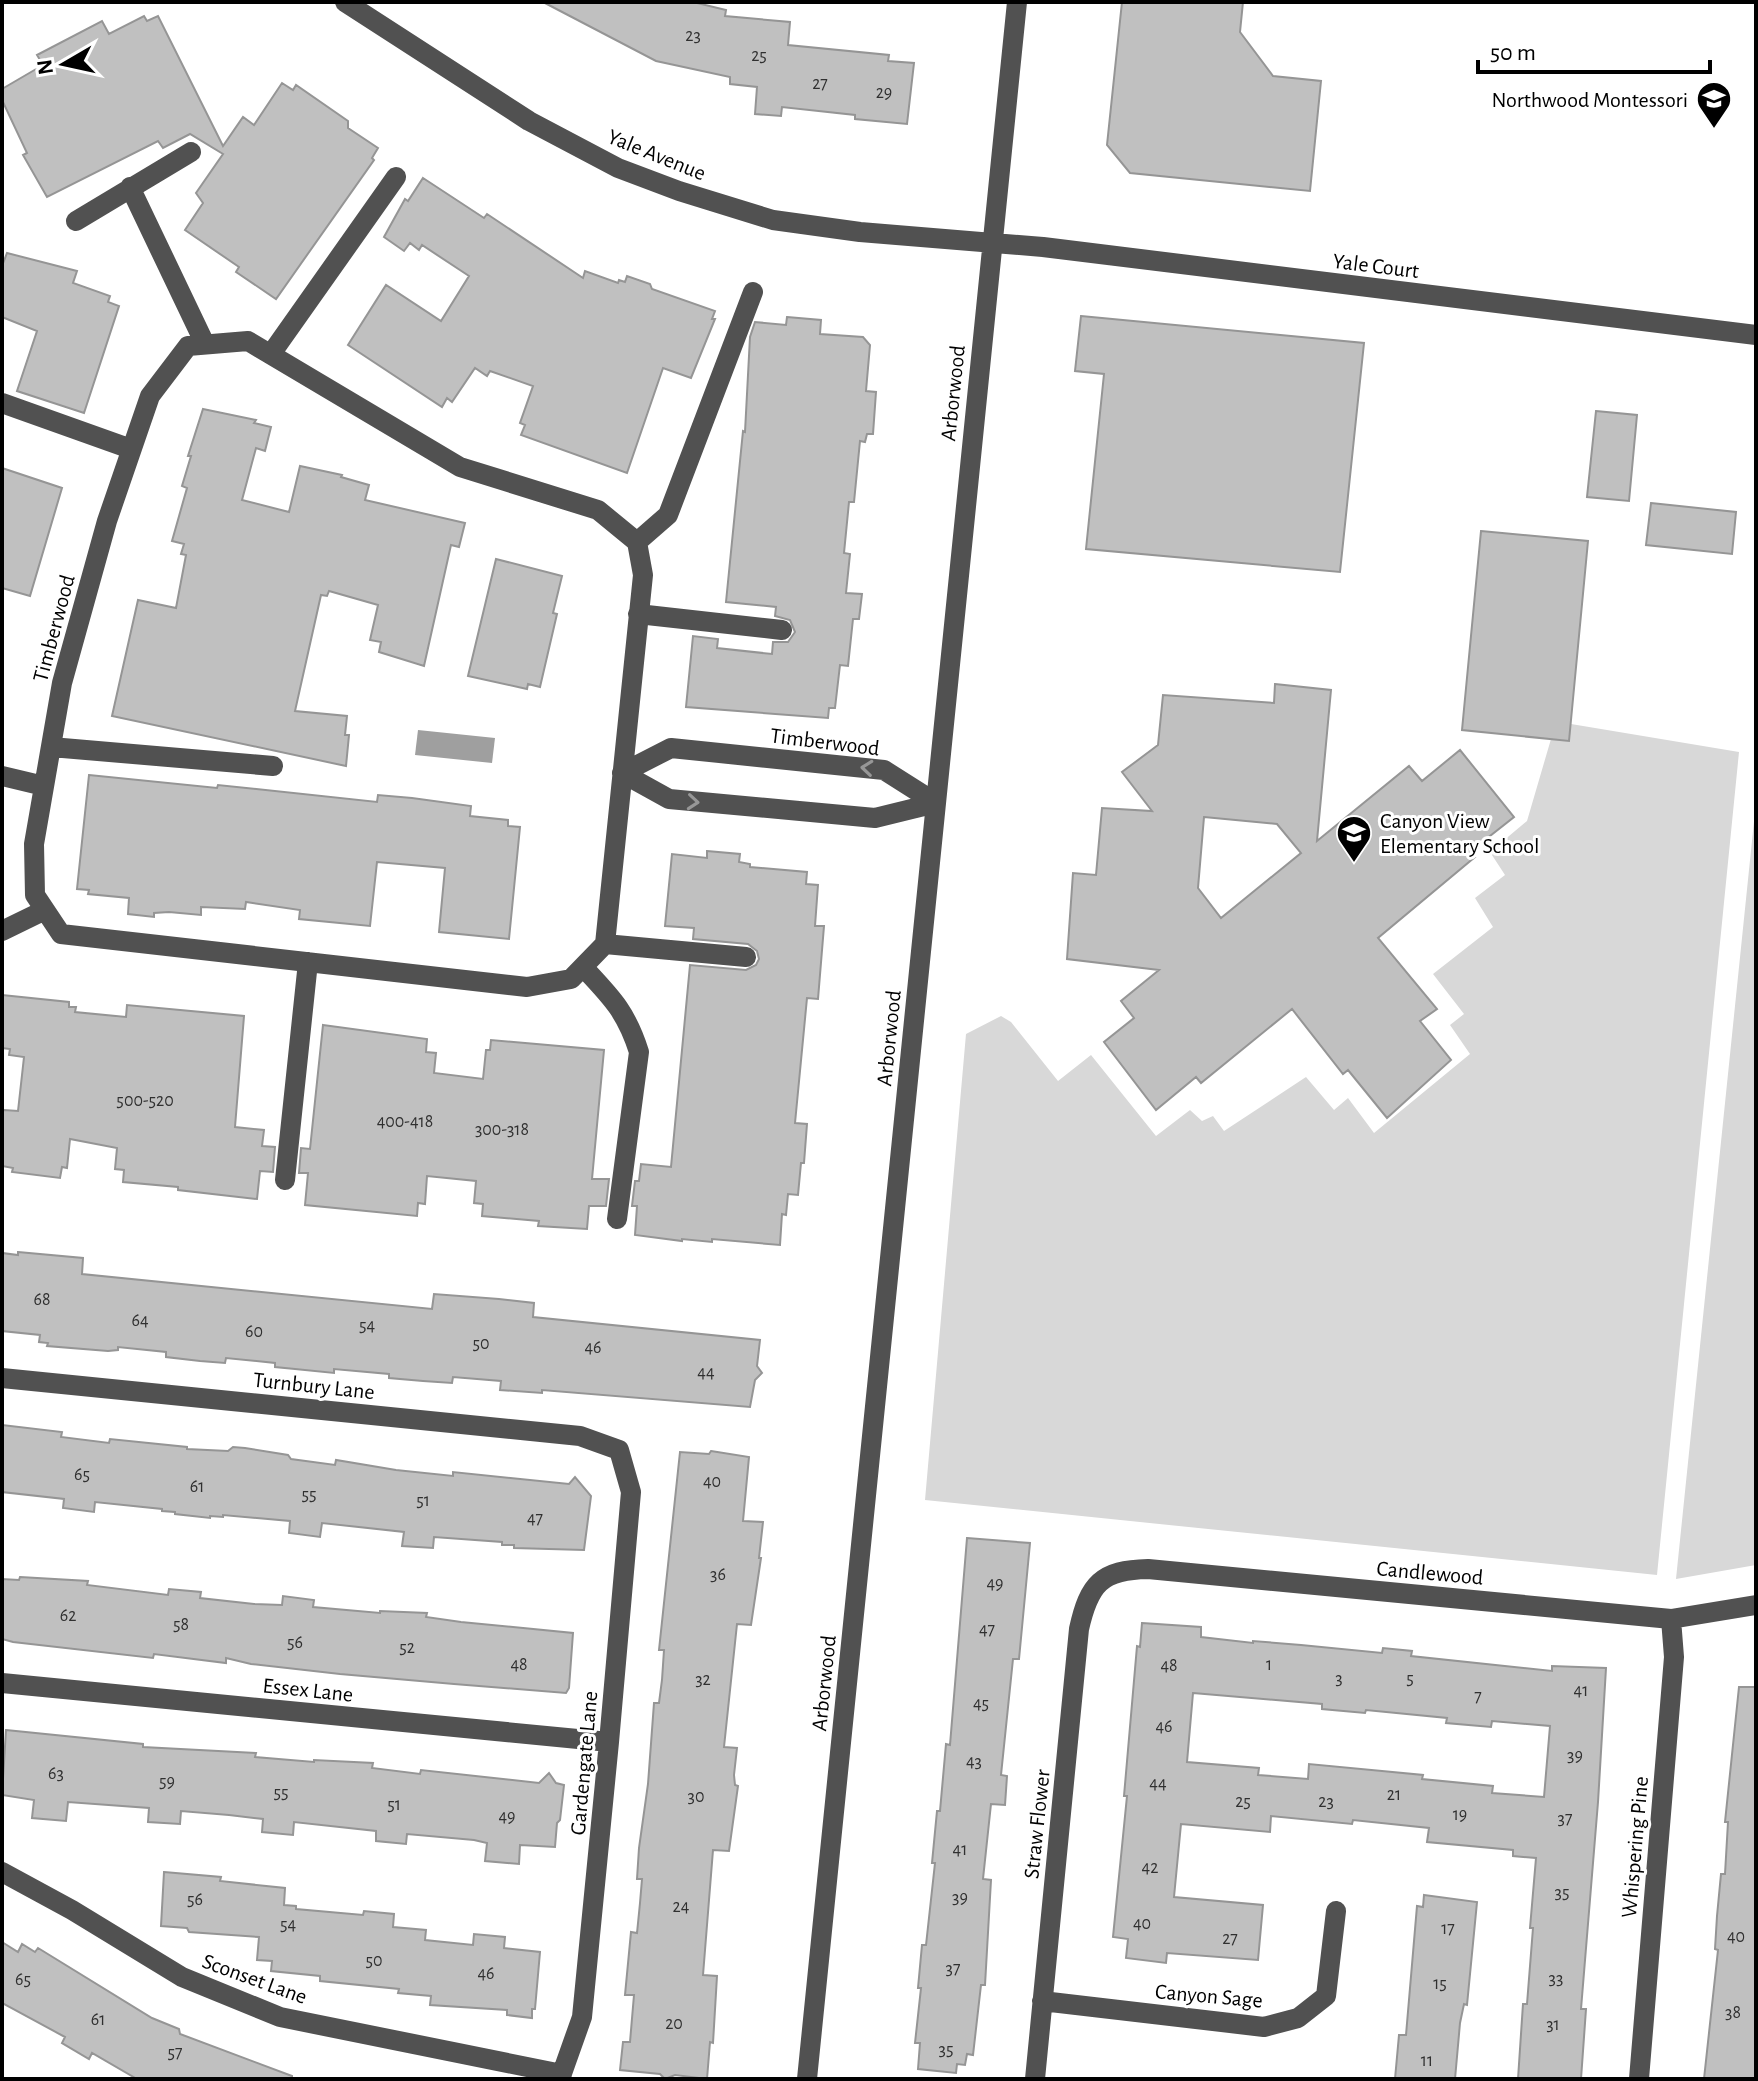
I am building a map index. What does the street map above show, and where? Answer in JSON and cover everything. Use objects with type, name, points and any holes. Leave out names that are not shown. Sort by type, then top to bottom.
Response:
[{"type":"street","name":"Yale Avenue","points":[[345,2],[529,121],[618,168],[679,191],[773,220],[860,232],[991,241]]},
{"type":"street","name":"Arborwood","points":[[807,2079],[1017,2]]},
{"type":"street","points":[[76,221],[191,152]]},
{"type":"street","points":[[271,354],[396,177]]},
{"type":"street","points":[[130,187],[205,344]]},
{"type":"street","name":"Yale Court","points":[[991,241],[1756,335]]},
{"type":"street","points":[[2,931],[45,910],[61,934],[527,987],[571,979],[605,944],[643,575],[637,542],[668,515],[753,292]]},
{"type":"street","name":"Timberwood","points":[[45,910],[35,895],[34,844],[62,683],[107,521],[150,396],[188,346],[248,341],[460,467],[598,510],[637,542]]},
{"type":"street","points":[[2,403],[131,449]]},
{"type":"street","points":[[638,614],[782,630]]},
{"type":"street","points":[[51,747],[273,766]]},
{"type":"street","name":"Timberwood","points":[[622,773],[671,748],[884,770],[936,803]]},
{"type":"street","points":[[622,773],[669,799],[875,818],[936,803]]},
{"type":"street","points":[[2,776],[44,786]]},
{"type":"street","points":[[605,944],[746,957]]},
{"type":"street","points":[[285,1180],[308,962]]},
{"type":"street","points":[[583,967],[621,1008],[631,1026],[639,1052],[617,1219]]},
{"type":"street","name":"Turnbury Lane","points":[[2,1378],[580,1436],[619,1450]]},
{"type":"street","name":"Gardengate Lane","points":[[561,2076],[582,2017],[609,1742],[631,1492],[619,1450]]},
{"type":"street","name":"Candlewood","points":[[1101,1580],[1123,1570],[1148,1569],[1671,1619],[1756,1605]]},
{"type":"street","name":"Straw Flower","points":[[1035,2079],[1079,1629],[1085,1604],[1101,1580]]},
{"type":"street","name":"Whispering Pine","points":[[1639,2079],[1674,1657],[1671,1619]]},
{"type":"street","name":"Essex Lane","points":[[2,1683],[609,1742]]},
{"type":"street","name":"Sconset Lane","points":[[2,1872],[72,1910],[182,1977],[280,2017],[561,2076]]},
{"type":"street","name":"Canyon Sage","points":[[1042,2001],[1264,2027],[1298,2018],[1326,1996],[1336,1911]]},
{"type":"shaded area","points":[[1571,724],[1739,752],[1657,1575],[925,1500],[966,1034],[1001,1016],[1011,1022],[1058,1081],[1091,1055],[1156,1136],[1190,1110],[1202,1121],[1213,1116],[1224,1131],[1306,1077],[1334,1110],[1348,1098],[1374,1133],[1470,1054],[1450,1025],[1464,1014],[1433,974],[1493,927],[1475,898],[1505,875],[1490,852],[1527,821],[1551,739]]},
{"type":"shaded area","points":[[418,730],[495,738],[492,763],[415,755]]},
{"type":"shaded area","points":[[1756,802],[1756,1565],[1676,1579]]},
{"type":"building","points":[[543,2],[693,2],[726,10],[725,16],[790,22],[788,45],[889,55],[888,61],[914,63],[907,124],[782,107],[781,116],[755,114],[757,87],[730,84],[730,77],[656,61]]},
{"type":"building","points":[[1122,2],[1243,2],[1240,32],[1273,76],[1321,81],[1310,191],[1130,173],[1107,145]]},
{"type":"building","points":[[144,16],[147,21],[158,16],[223,146],[243,117],[254,125],[282,83],[293,90],[296,85],[348,121],[348,128],[378,148],[372,158],[374,160],[276,299],[236,272],[239,267],[185,230],[203,203],[196,193],[223,154],[190,134],[163,148],[158,141],[47,197],[23,155],[27,153],[2,100],[2,89],[43,65],[37,55],[102,21],[109,34]]},
{"type":"building","points":[[423,178],[484,218],[487,214],[583,278],[585,271],[618,283],[619,280],[625,282],[627,276],[650,284],[652,289],[715,311],[712,319],[715,319],[691,378],[663,368],[627,473],[521,435],[525,425],[520,423],[533,386],[490,371],[487,376],[475,368],[452,402],[447,398],[442,407],[348,345],[386,285],[441,321],[469,276],[422,245],[419,250],[410,243],[404,251],[384,237],[405,199],[408,201]]},
{"type":"building","points":[[7,253],[77,271],[73,283],[110,296],[108,302],[119,306],[84,413],[17,391],[37,331],[2,317],[2,266]]},
{"type":"building","points":[[1081,316],[1364,343],[1340,572],[1086,549],[1104,374],[1075,371]]},
{"type":"building","points":[[787,317],[821,320],[820,334],[863,337],[870,345],[866,391],[876,392],[873,434],[867,434],[865,442],[860,441],[854,502],[849,502],[844,553],[850,554],[846,593],[862,594],[859,619],[853,619],[848,666],[840,665],[835,708],[829,708],[828,718],[686,707],[693,636],[718,639],[717,648],[772,654],[773,642],[788,642],[795,632],[790,620],[775,616],[776,607],[726,602],[745,432],[750,337],[755,322],[786,325]]},
{"type":"building","points":[[203,409],[256,420],[254,423],[271,427],[265,451],[256,448],[242,500],[289,512],[300,466],[342,475],[369,485],[365,500],[465,523],[459,547],[451,545],[424,666],[379,652],[381,642],[370,640],[378,605],[329,591],[327,596],[321,595],[295,711],[347,716],[346,766],[112,716],[138,600],[176,608],[186,555],[181,554],[184,544],[172,541],[187,488],[182,486],[191,456],[188,456]]},
{"type":"building","points":[[1596,411],[1637,415],[1629,501],[1587,497]]},
{"type":"building","points":[[2,468],[62,488],[30,596],[2,588]]},
{"type":"building","points":[[1651,503],[1736,512],[1732,554],[1646,545]]},
{"type":"building","points":[[1481,531],[1588,541],[1569,741],[1462,730]]},
{"type":"building","points":[[496,559],[562,576],[553,613],[557,614],[540,687],[528,684],[527,689],[468,676]]},
{"type":"building","points":[[1275,684],[1331,690],[1317,841],[1409,766],[1422,781],[1460,750],[1514,817],[1471,851],[1475,857],[1378,938],[1437,1009],[1420,1021],[1451,1060],[1387,1118],[1348,1070],[1343,1074],[1292,1009],[1201,1083],[1196,1077],[1156,1110],[1104,1042],[1134,1018],[1121,1001],[1159,970],[1067,959],[1073,873],[1096,875],[1102,808],[1152,811],[1122,772],[1158,745],[1163,695],[1274,703]],"holes":[[[1204,817],[1277,824],[1301,853],[1221,918],[1198,888]]]},
{"type":"building","points":[[89,775],[377,802],[378,795],[412,798],[471,806],[470,816],[508,820],[508,826],[520,827],[509,939],[439,932],[445,868],[377,862],[370,926],[299,919],[300,910],[246,902],[245,909],[201,907],[201,915],[169,912],[154,913],[154,917],[128,914],[129,898],[88,894],[89,890],[77,889]]},
{"type":"building","points":[[707,851],[740,854],[739,862],[750,864],[750,867],[807,872],[806,884],[818,885],[815,926],[824,926],[818,999],[807,998],[795,1123],[807,1124],[804,1163],[801,1163],[798,1195],[788,1194],[786,1215],[782,1214],[780,1245],[712,1239],[712,1242],[682,1241],[635,1235],[637,1206],[632,1206],[641,1164],[671,1167],[690,965],[746,970],[756,965],[759,959],[757,951],[748,944],[693,939],[694,928],[665,926],[672,854],[707,858]]},
{"type":"building","points":[[2,995],[69,1002],[69,1007],[76,1007],[75,1012],[126,1017],[127,1005],[244,1016],[235,1127],[264,1130],[262,1146],[275,1147],[273,1172],[260,1171],[257,1199],[123,1182],[124,1170],[115,1169],[117,1148],[70,1139],[67,1168],[62,1167],[60,1178],[12,1172],[13,1168],[2,1166],[2,1112],[18,1111],[24,1057],[9,1055],[10,1049],[2,1048]]},
{"type":"building","points":[[323,1025],[427,1039],[426,1052],[436,1053],[434,1073],[483,1079],[486,1050],[490,1050],[491,1040],[604,1050],[592,1179],[609,1179],[606,1206],[589,1206],[587,1229],[538,1226],[539,1221],[482,1216],[483,1204],[474,1203],[476,1181],[427,1176],[425,1204],[418,1203],[417,1216],[305,1205],[308,1173],[299,1173],[301,1148],[310,1149]]},
{"type":"building","points":[[18,1252],[83,1258],[82,1274],[432,1309],[434,1294],[534,1303],[533,1317],[760,1340],[757,1366],[762,1373],[755,1380],[750,1407],[542,1390],[542,1393],[500,1390],[501,1381],[453,1377],[452,1383],[389,1378],[389,1374],[334,1369],[334,1373],[226,1358],[225,1363],[200,1361],[166,1357],[166,1352],[118,1347],[118,1350],[108,1351],[47,1346],[48,1343],[39,1342],[40,1335],[2,1331],[2,1253],[18,1255]]},
{"type":"building","points":[[2,1425],[62,1432],[61,1437],[109,1443],[110,1439],[187,1449],[228,1451],[233,1447],[245,1448],[335,1465],[336,1460],[453,1476],[453,1472],[569,1484],[575,1477],[591,1496],[584,1550],[514,1548],[514,1545],[502,1545],[502,1542],[434,1537],[433,1548],[402,1546],[404,1532],[322,1523],[320,1537],[289,1533],[290,1521],[223,1515],[210,1518],[95,1502],[94,1512],[63,1508],[64,1499],[2,1492]]},
{"type":"building","points":[[711,1451],[749,1457],[743,1521],[763,1522],[761,1558],[751,1625],[737,1624],[724,1747],[737,1748],[734,1775],[735,1785],[738,1786],[729,1851],[713,1850],[703,1975],[717,1976],[713,2043],[710,2042],[707,2079],[675,2075],[665,2079],[660,2074],[620,2070],[623,2042],[630,2042],[634,1995],[625,1995],[631,1932],[637,1933],[642,1879],[637,1879],[639,1848],[654,1703],[659,1703],[662,1680],[664,1650],[659,1650],[680,1452],[709,1454]]},
{"type":"building","points":[[967,1538],[1030,1543],[1019,1659],[1013,1659],[1001,1775],[1007,1776],[1005,1805],[991,1804],[983,1879],[991,1880],[985,1985],[981,1985],[973,2055],[967,2054],[965,2065],[957,2064],[956,2073],[918,2069],[920,2043],[915,2043],[922,1945],[926,1945],[935,1863],[932,1863],[937,1811],[940,1811],[946,1744],[950,1745]]},
{"type":"building","points":[[20,1577],[88,1581],[87,1585],[168,1595],[169,1589],[201,1592],[200,1598],[254,1604],[282,1605],[283,1596],[314,1600],[313,1607],[380,1613],[427,1613],[426,1617],[461,1622],[573,1633],[569,1688],[566,1693],[454,1684],[251,1664],[226,1658],[226,1663],[154,1654],[153,1658],[13,1642],[2,1639],[2,1579],[19,1580]]},
{"type":"building","points":[[1142,1623],[1201,1627],[1201,1637],[1253,1643],[1382,1653],[1383,1648],[1412,1651],[1411,1656],[1552,1671],[1552,1666],[1606,1668],[1581,2009],[1586,2009],[1581,2079],[1518,2079],[1523,2004],[1527,2004],[1536,1858],[1513,1856],[1513,1850],[1427,1842],[1429,1828],[1353,1820],[1352,1824],[1271,1816],[1270,1832],[1181,1824],[1174,1897],[1263,1905],[1258,1960],[1167,1953],[1166,1963],[1126,1958],[1128,1939],[1113,1937],[1137,1646],[1140,1647]],"holes":[[[1193,1693],[1322,1704],[1322,1709],[1447,1718],[1446,1723],[1491,1727],[1492,1721],[1550,1726],[1544,1797],[1492,1793],[1493,1786],[1422,1779],[1423,1775],[1309,1764],[1308,1779],[1258,1775],[1259,1768],[1187,1762]]]},
{"type":"building","points":[[1739,1687],[1756,1687],[1756,2079],[1704,2079],[1718,1950],[1715,1949],[1721,1874],[1725,1874],[1728,1822],[1725,1822]]},
{"type":"building","points":[[6,1730],[143,1744],[143,1747],[256,1753],[255,1757],[314,1762],[373,1763],[372,1768],[420,1774],[421,1770],[539,1783],[549,1773],[556,1783],[564,1785],[555,1847],[520,1845],[519,1864],[485,1861],[487,1843],[474,1840],[407,1834],[406,1844],[376,1841],[376,1831],[294,1822],[293,1835],[262,1832],[263,1819],[229,1815],[181,1811],[180,1824],[148,1822],[149,1808],[68,1802],[66,1821],[32,1818],[34,1800],[2,1795]]},
{"type":"building","points":[[164,1872],[221,1877],[220,1881],[285,1888],[284,1905],[296,1906],[296,1909],[363,1915],[364,1911],[394,1914],[393,1927],[426,1930],[425,1940],[473,1945],[474,1934],[505,1937],[504,1948],[540,1952],[532,2018],[507,2015],[507,2010],[430,2005],[431,1996],[398,1993],[399,1989],[320,1981],[320,1976],[271,1971],[272,1961],[257,1960],[259,1937],[189,1932],[187,1928],[161,1926]]},
{"type":"building","points":[[1424,1895],[1477,1902],[1467,2005],[1464,2004],[1460,2023],[1455,2079],[1395,2079],[1399,2035],[1406,2035],[1417,1906],[1423,1907]]},
{"type":"building","points":[[2,1942],[18,1952],[22,1944],[35,1952],[38,1948],[152,2018],[179,2029],[180,2034],[292,2076],[292,2079],[137,2079],[92,2053],[89,2059],[62,2043],[65,2037],[2,2003]]},
{"type":"place","name":"Northwood Montessori","points":[[1714,130]]},
{"type":"place","name":"Canyon View Elementary School","points":[[1354,864]]}]
